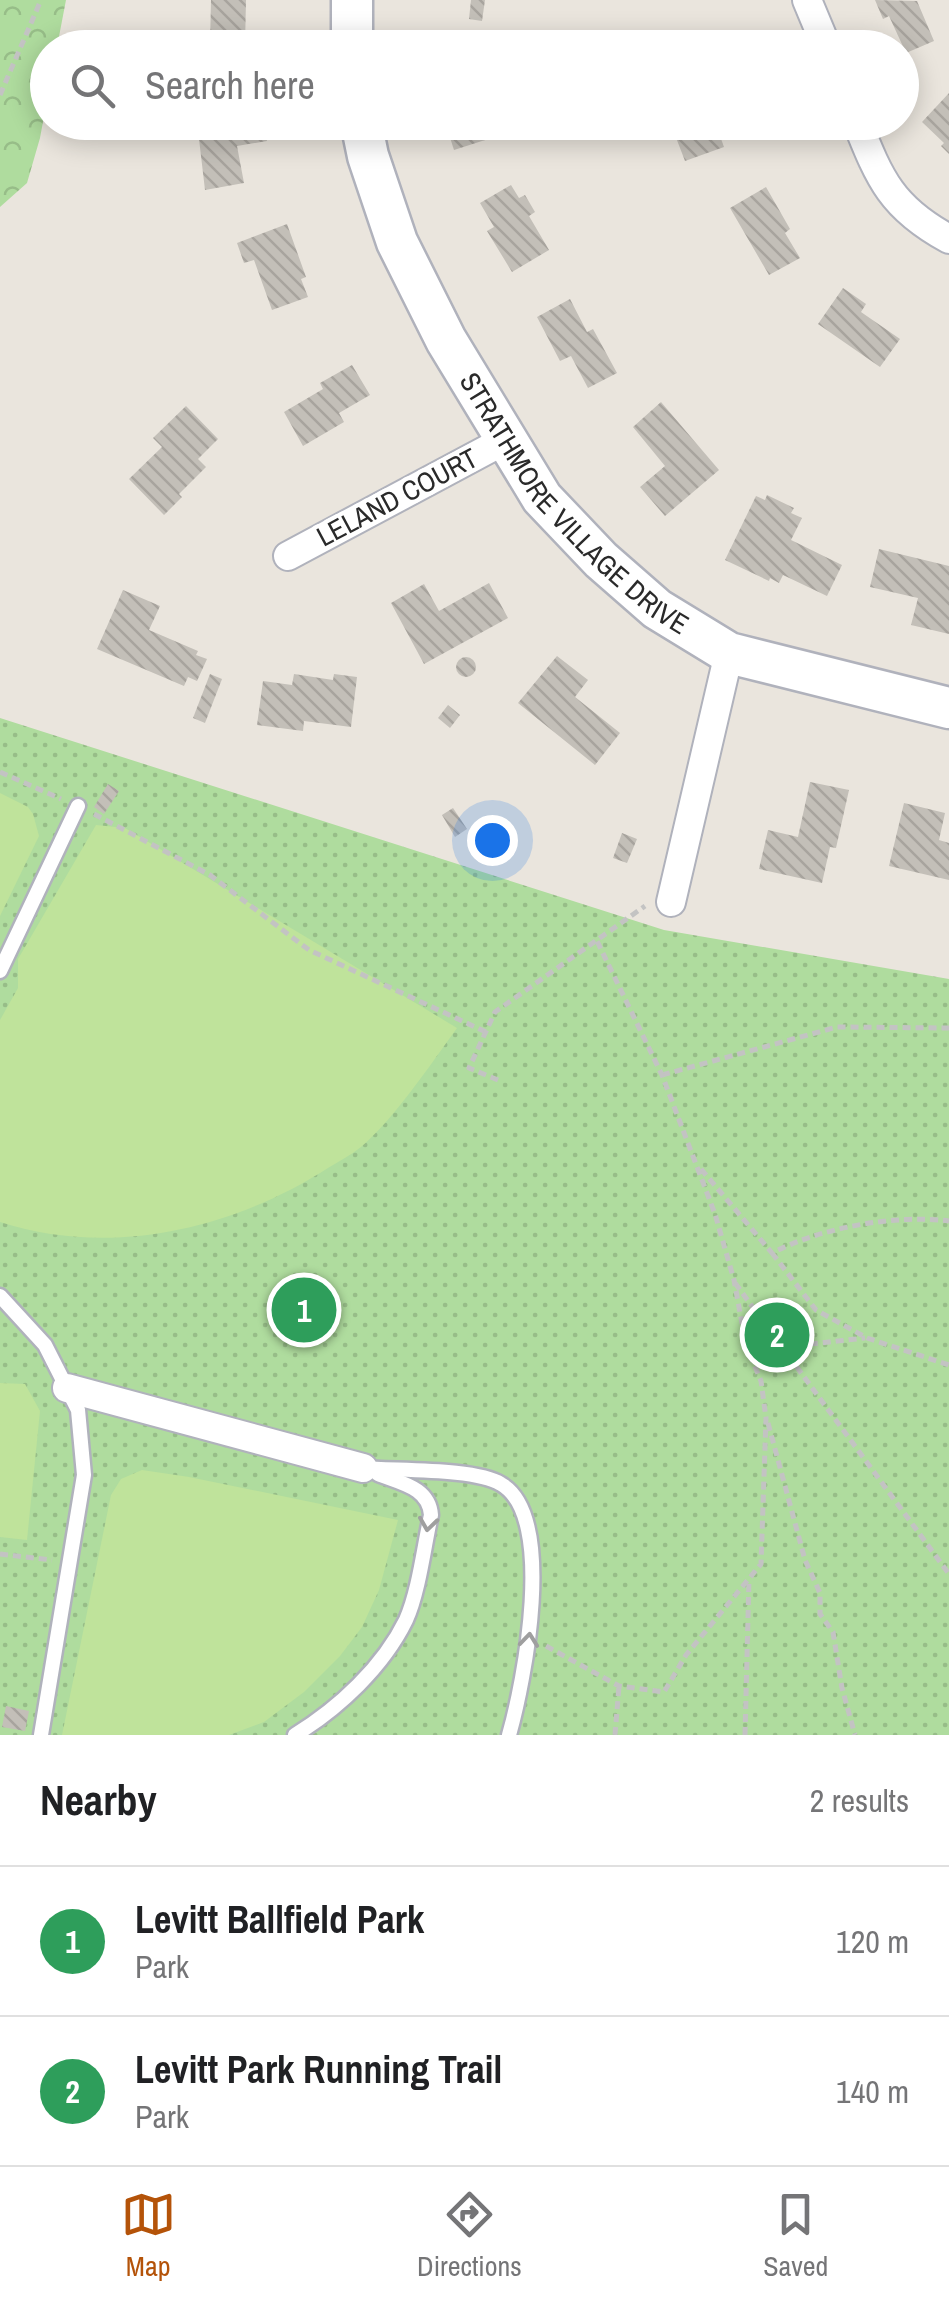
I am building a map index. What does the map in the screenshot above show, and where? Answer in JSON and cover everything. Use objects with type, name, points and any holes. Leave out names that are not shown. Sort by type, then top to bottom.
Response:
[{"type":"street","points":[[352,0],[352,30]]},
{"type":"street","points":[[806,0],[819,30]]},
{"type":"street","name":"STRATHMORE VILLAGE DRIVE","points":[[365,140],[397,242],[416,286],[542,498],[601,560],[657,609],[729,653],[949,708]]},
{"type":"street","points":[[865,140],[887,190],[930,228],[949,239]]},
{"type":"street","name":"LELAND COURT","points":[[288,556],[507,439]]},
{"type":"street","points":[[672,896],[729,653]]},
{"type":"street","points":[[66,1388],[363,1468]]},
{"type":"lane","points":[[0,971],[78,806]]},
{"type":"lane","points":[[0,1296],[44,1346],[78,1410],[84,1475],[41,1735]]},
{"type":"lane","points":[[363,1468],[475,1475],[502,1484],[522,1504],[532,1556],[530,1637],[509,1735]]},
{"type":"lane","points":[[295,1735],[352,1692],[407,1618],[431,1514],[430,1503],[422,1492],[363,1468]]},
{"type":"path","points":[[0,95],[41,0]]},
{"type":"path","points":[[0,772],[78,806],[210,874],[308,950],[486,1032]]},
{"type":"path","points":[[498,1080],[468,1068],[495,1012],[596,939],[672,896]]},
{"type":"path","points":[[596,939],[662,1075],[715,1214],[734,1280],[746,1346],[761,1380],[766,1418],[805,1560],[820,1593],[820,1614],[833,1632],[855,1735]]},
{"type":"path","points":[[662,1075],[838,1026],[949,1028]]},
{"type":"path","points":[[696,1163],[816,1310],[866,1338],[949,1365]]},
{"type":"path","points":[[772,1252],[802,1237],[852,1226],[949,1221]]},
{"type":"path","points":[[734,1280],[949,1574]]},
{"type":"path","points":[[784,1347],[866,1338]]},
{"type":"path","points":[[530,1637],[619,1686],[664,1692],[686,1655],[761,1564],[766,1418]]},
{"type":"path","points":[[0,1554],[70,1562]]},
{"type":"path","points":[[745,1735],[749,1579]]},
{"type":"path","points":[[614,1735],[619,1686]]},
{"type":"green space","points":[[0,0],[66,0],[60,30],[30,30],[30,140],[39,140],[27,183],[0,207]]},
{"type":"green space","points":[[0,718],[664,930],[949,979],[949,1735],[0,1735]]},
{"type":"green space","points":[[0,793],[28,807],[39,836],[0,916]]},
{"type":"green space","points":[[96,825],[125,828],[457,1028],[399,1107],[361,1147],[291,1189],[252,1207],[170,1231],[128,1237],[85,1237],[42,1233],[0,1222],[0,1020],[18,988],[18,959]]},
{"type":"green space","points":[[0,1383],[25,1384],[40,1411],[27,1540],[0,1537]]},
{"type":"green space","points":[[142,1470],[398,1520],[379,1590],[362,1627],[304,1692],[264,1722],[229,1735],[62,1735],[111,1495],[121,1479]]},
{"type":"building","points":[[211,0],[246,0],[245,30],[210,30]]},
{"type":"building","points":[[471,0],[485,0],[482,21],[469,19]]},
{"type":"building","points":[[875,0],[917,1],[934,41],[919,47],[919,30],[895,30],[889,16],[883,19]]},
{"type":"building","points":[[949,93],[949,154],[941,146],[944,143],[922,122]]},
{"type":"building","points":[[199,140],[267,140],[237,146],[244,183],[205,190]]},
{"type":"building","points":[[451,140],[485,140],[454,150]]},
{"type":"building","points":[[677,140],[721,140],[724,147],[685,161]]},
{"type":"building","points":[[511,185],[519,198],[525,195],[535,212],[529,216],[549,250],[512,272],[487,231],[494,227],[480,203]]},
{"type":"building","points":[[766,187],[790,229],[785,233],[800,258],[769,275],[730,208]]},
{"type":"building","points":[[287,224],[306,277],[301,279],[308,297],[272,310],[254,260],[244,263],[237,243]]},
{"type":"building","points":[[843,288],[866,304],[861,312],[900,339],[880,367],[818,324]]},
{"type":"building","points":[[570,299],[587,332],[593,329],[617,373],[588,388],[571,356],[560,361],[537,317]]},
{"type":"building","points":[[352,365],[370,395],[339,413],[344,422],[303,446],[284,412],[323,389],[320,383]]},
{"type":"building","points":[[661,402],[719,470],[665,516],[640,487],[665,466],[633,427]]},
{"type":"building","points":[[186,406],[218,439],[198,459],[206,467],[164,515],[129,479],[162,447],[153,438]]},
{"type":"building","points":[[767,495],[794,508],[791,513],[802,518],[791,540],[842,565],[827,596],[783,575],[779,583],[770,578],[769,581],[725,560],[756,496],[765,500]]},
{"type":"building","points":[[879,549],[949,566],[949,634],[911,625],[918,598],[870,587]]},
{"type":"building","points":[[489,583],[508,618],[424,664],[391,603],[424,584],[439,611]]},
{"type":"building","points":[[123,590],[160,606],[149,630],[198,651],[196,655],[207,659],[197,681],[188,677],[184,686],[97,649]]},
{"type":"building","points":[[557,656],[588,680],[575,697],[620,733],[595,765],[518,703]]},
{"type":"building","points":[[462,657],[470,657],[476,667],[470,677],[462,677],[456,671],[456,663]]},
{"type":"building","points":[[210,674],[222,679],[205,723],[193,718]]},
{"type":"building","points":[[294,674],[333,680],[334,674],[357,677],[351,727],[304,721],[303,731],[257,725],[263,681],[292,685]]},
{"type":"building","points":[[448,705],[460,715],[450,728],[438,718]]},
{"type":"building","points":[[810,782],[849,790],[836,848],[830,847],[822,883],[759,869],[768,830],[798,837]]},
{"type":"building","points":[[108,784],[119,791],[104,814],[94,807]]},
{"type":"building","points":[[904,803],[945,813],[939,840],[949,843],[949,880],[889,866]]},
{"type":"building","points":[[453,808],[467,829],[455,837],[442,815]]},
{"type":"building","points":[[622,833],[637,839],[627,863],[613,858]]},
{"type":"building","points":[[6,1706],[29,1711],[25,1731],[2,1727]]},
{"type":"place","name":"Levitt Ballfield Park","points":[[304,1310]]},
{"type":"place","name":"Levitt Park Running Trail","points":[[777,1335]]}]
